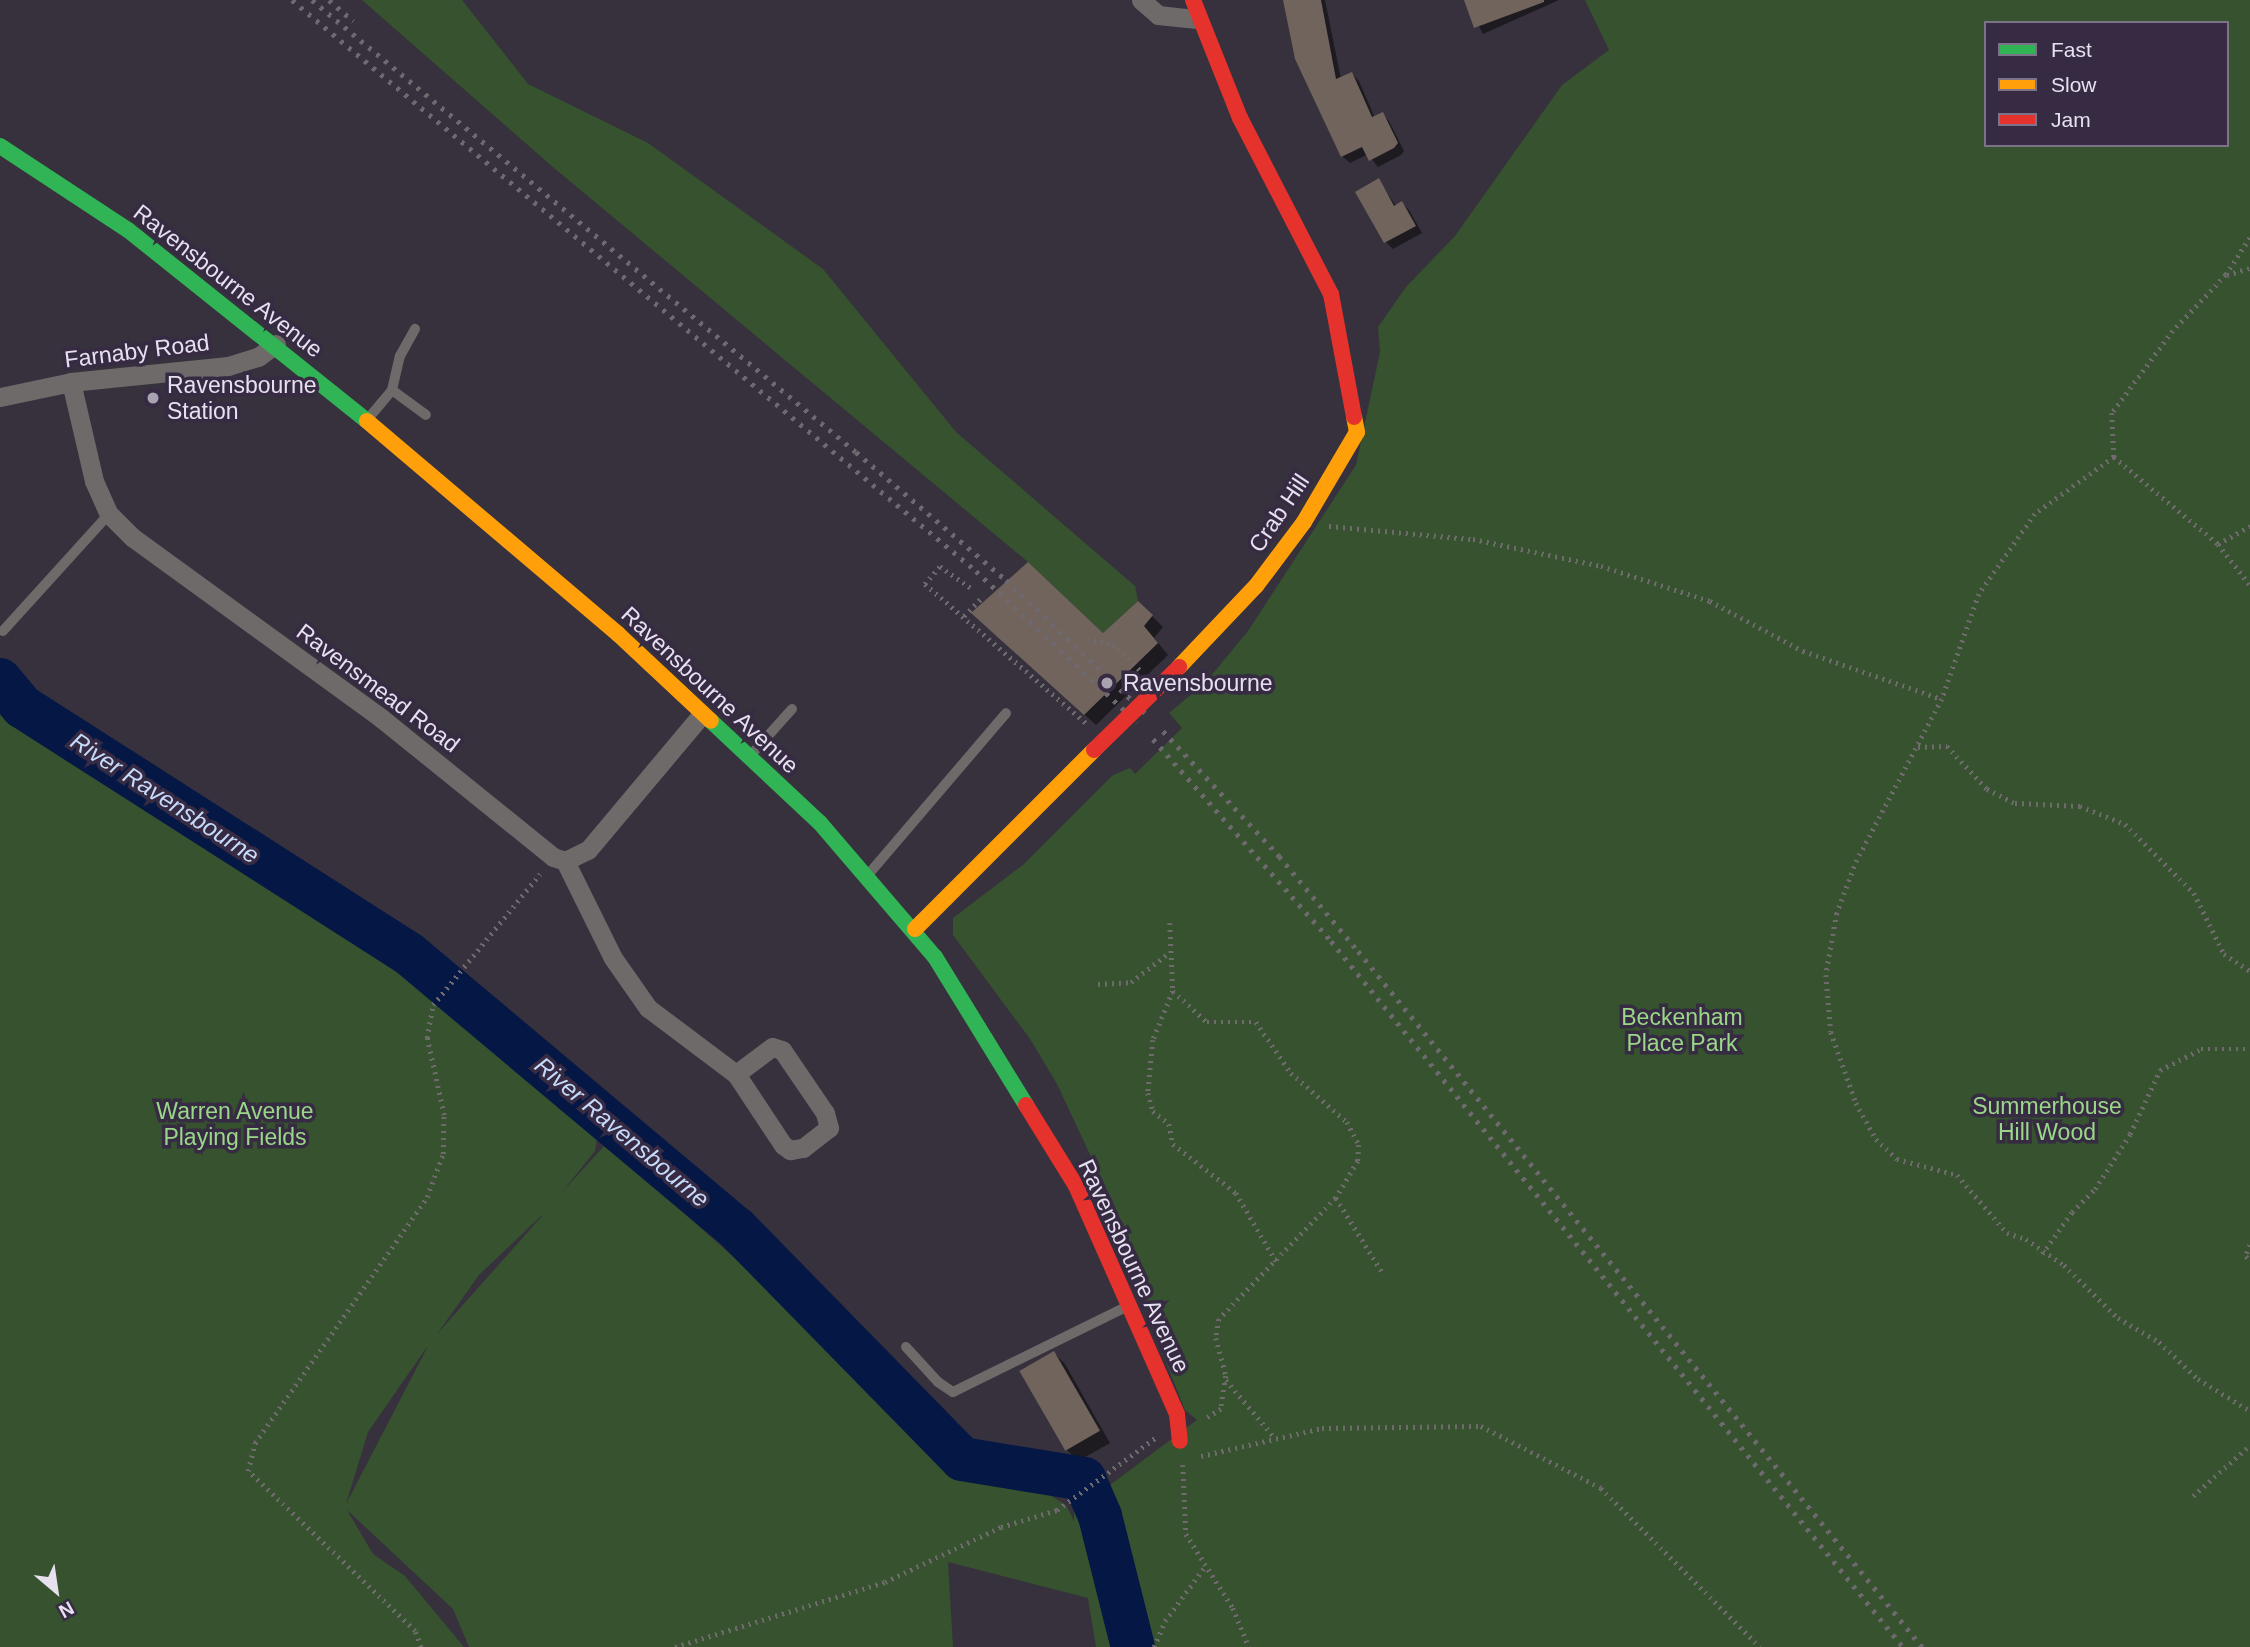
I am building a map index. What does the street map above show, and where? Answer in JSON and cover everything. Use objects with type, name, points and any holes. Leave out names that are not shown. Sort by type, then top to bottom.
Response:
[{"type":"street","points":[[1141,0],[1158,15],[1195,9]]},
{"type":"street","name":"Crab Hill","points":[[915,929],[1180,667],[1256,586],[1304,522],[1357,432],[1331,294],[1240,118],[1195,9]]},
{"type":"street","name":"Ravensbourne Avenue","points":[[0,146],[128,230],[276,344],[618,634],[820,823],[915,929],[1076,1186],[1177,1414],[1180,1441]]},
{"type":"street","name":"Farnaby Road","points":[[0,397],[71,382],[228,366],[258,357],[276,344]]},
{"type":"street","name":"Ravensmead Road","points":[[71,382],[93,481],[109,514],[132,537],[381,718],[559,859]]},
{"type":"street","points":[[702,714],[588,850],[559,859],[613,958],[648,1008],[736,1074],[790,1150],[823,1136],[829,1128],[825,1113],[782,1050],[772,1047],[736,1074]]},
{"type":"lane","points":[[367,420],[392,390],[397,365],[415,329]]},
{"type":"lane","points":[[392,390],[426,415]]},
{"type":"lane","points":[[3,631],[109,514]]},
{"type":"lane","points":[[749,758],[792,709]]},
{"type":"lane","points":[[867,876],[1006,713]]},
{"type":"lane","points":[[906,1346],[938,1382],[953,1392],[1129,1306]]},
{"type":"path","points":[[2250,238],[2226,275],[2173,331],[2112,413],[2114,457],[2218,544],[2250,584]]},
{"type":"path","points":[[2226,275],[2250,268]]},
{"type":"path","points":[[2114,457],[2035,514],[1979,594],[1942,699],[1857,860],[1837,913],[1826,975],[1831,1032],[1856,1103],[1876,1139],[1897,1159],[1957,1175],[2007,1233],[2026,1239],[2042,1254],[2064,1265],[2118,1318],[2159,1342],[2198,1379],[2250,1411]]},
{"type":"path","points":[[1327,526],[1473,539],[1601,566],[1710,601],[1803,651],[1942,699]]},
{"type":"path","points":[[2218,544],[2250,526]]},
{"type":"path","points":[[970,588],[940,567],[925,584],[1090,727]]},
{"type":"path","points":[[964,616],[983,596]]},
{"type":"path","points":[[1087,639],[1113,645],[1145,675]]},
{"type":"path","points":[[1918,747],[1947,746],[1987,789],[2015,803],[2080,806],[2125,824],[2194,893],[2224,954],[2250,971]]},
{"type":"path","points":[[421,1647],[415,1631],[248,1471],[255,1443],[427,1197],[443,1154],[444,1115],[426,1038],[433,1005],[465,964],[559,859]]},
{"type":"path","points":[[1170,923],[1169,953],[1173,991],[1153,1040],[1148,1093],[1153,1111],[1169,1124],[1173,1144],[1237,1193],[1277,1263]]},
{"type":"path","points":[[1098,984],[1131,982],[1169,953]]},
{"type":"path","points":[[1173,991],[1206,1022],[1256,1022],[1291,1073],[1347,1122],[1359,1145],[1358,1161],[1336,1198],[1277,1263],[1219,1319],[1216,1338],[1226,1380],[1221,1409],[1202,1422]]},
{"type":"path","points":[[2042,1254],[2071,1212],[2095,1189],[2130,1134],[2160,1070],[2201,1049],[2250,1049]]},
{"type":"path","points":[[1336,1198],[1384,1275]]},
{"type":"path","points":[[2250,1245],[2246,1255],[2250,1260]]},
{"type":"path","points":[[1226,1380],[1275,1438]]},
{"type":"path","points":[[675,1647],[885,1583],[1001,1527],[1057,1510],[1161,1434],[1177,1414]]},
{"type":"path","points":[[1184,1461],[1322,1428],[1481,1426],[1601,1488],[1760,1647]]},
{"type":"path","points":[[1180,1441],[1184,1461],[1186,1534],[1233,1608],[1249,1647]]},
{"type":"path","points":[[2193,1496],[2250,1445]]},
{"type":"path","points":[[1154,1647],[1165,1621],[1206,1565]]},
{"type":"green space","points":[[362,0],[462,0],[528,84],[648,143],[823,269],[956,432],[1135,586],[1138,601],[1103,633],[1028,562],[554,168]]},
{"type":"green space","name":"Beckenham Place Park","points":[[1585,0],[2250,0],[2250,1647],[1096,1647],[1088,1598],[948,1562],[953,1647],[469,1647],[453,1609],[347,1510],[373,1554],[405,1576],[464,1647],[0,1647],[0,689],[423,966],[564,1098],[599,1124],[595,1151],[562,1192],[606,1144],[792,1309],[888,1383],[880,1391],[1066,1505],[1074,1521],[1074,1512],[1197,1420],[1185,1410],[1155,1335],[1122,1223],[1057,1084],[1030,1039],[953,935],[953,918],[1024,864],[1113,775],[1130,768],[1135,774],[1182,728],[1169,713],[1206,682],[1248,631],[1356,465],[1380,352],[1378,327],[1406,287],[1455,236],[1562,85],[1609,50]],"holes":[[[542,1216],[437,1334],[479,1275]],[[427,1347],[346,1504],[368,1432]]]},
{"type":"building","points":[[1283,0],[1321,0],[1336,79],[1352,72],[1372,117],[1383,112],[1398,143],[1394,148],[1369,161],[1362,147],[1341,157],[1295,59]]},
{"type":"building","points":[[1464,0],[1544,0],[1544,2],[1474,28]]},
{"type":"building","points":[[1379,178],[1394,206],[1402,201],[1416,226],[1384,243],[1355,192]]},
{"type":"building","points":[[1028,562],[1103,633],[1138,601],[1153,615],[1144,626],[1158,643],[1084,715],[971,613]]},
{"type":"building","points":[[1054,1351],[1100,1431],[1065,1451],[1019,1371]]},
{"type":"waterway","name":"River Ravensbourne","points":[[0,680],[23,707],[408,953],[737,1229],[962,1459],[1084,1479],[1100,1516],[1133,1647]]},
{"type":"railway","points":[[292,0],[976,571],[1137,722]]},
{"type":"railway","points":[[312,0],[1006,580],[1145,713]]},
{"type":"railway","points":[[329,0],[353,21]]},
{"type":"railway","points":[[1163,731],[1279,856],[1358,951],[1922,1647]]},
{"type":"railway","points":[[1153,739],[1331,941],[1903,1647]]},
{"type":"traffic: fast","points":[[0,146],[128,230],[367,421]]},
{"type":"traffic: fast","points":[[711,721],[820,823],[935,957],[1026,1105]]},
{"type":"traffic: slow","points":[[1179,667],[1256,586],[1304,522],[1357,432],[1354,417]]},
{"type":"traffic: slow","points":[[367,421],[618,634],[711,721]]},
{"type":"traffic: slow","points":[[915,929],[1094,750]]},
{"type":"traffic: jam","points":[[1193,0],[1240,118],[1331,294],[1354,417]]},
{"type":"traffic: jam","points":[[1094,750],[1179,667]]},
{"type":"traffic: jam","points":[[1026,1105],[1076,1186],[1177,1414],[1180,1441]]},
{"type":"place","name":"Ravensbourne Station","points":[[153,398]]},
{"type":"place","name":"Ravensbourne","points":[[1107,683]]},
{"type":"park label","name":"Summerhouse Hill Wood","points":[[2047,1119]]},
{"type":"park label","name":"Warren Avenue Playing Fields","points":[[235,1124]]}]
